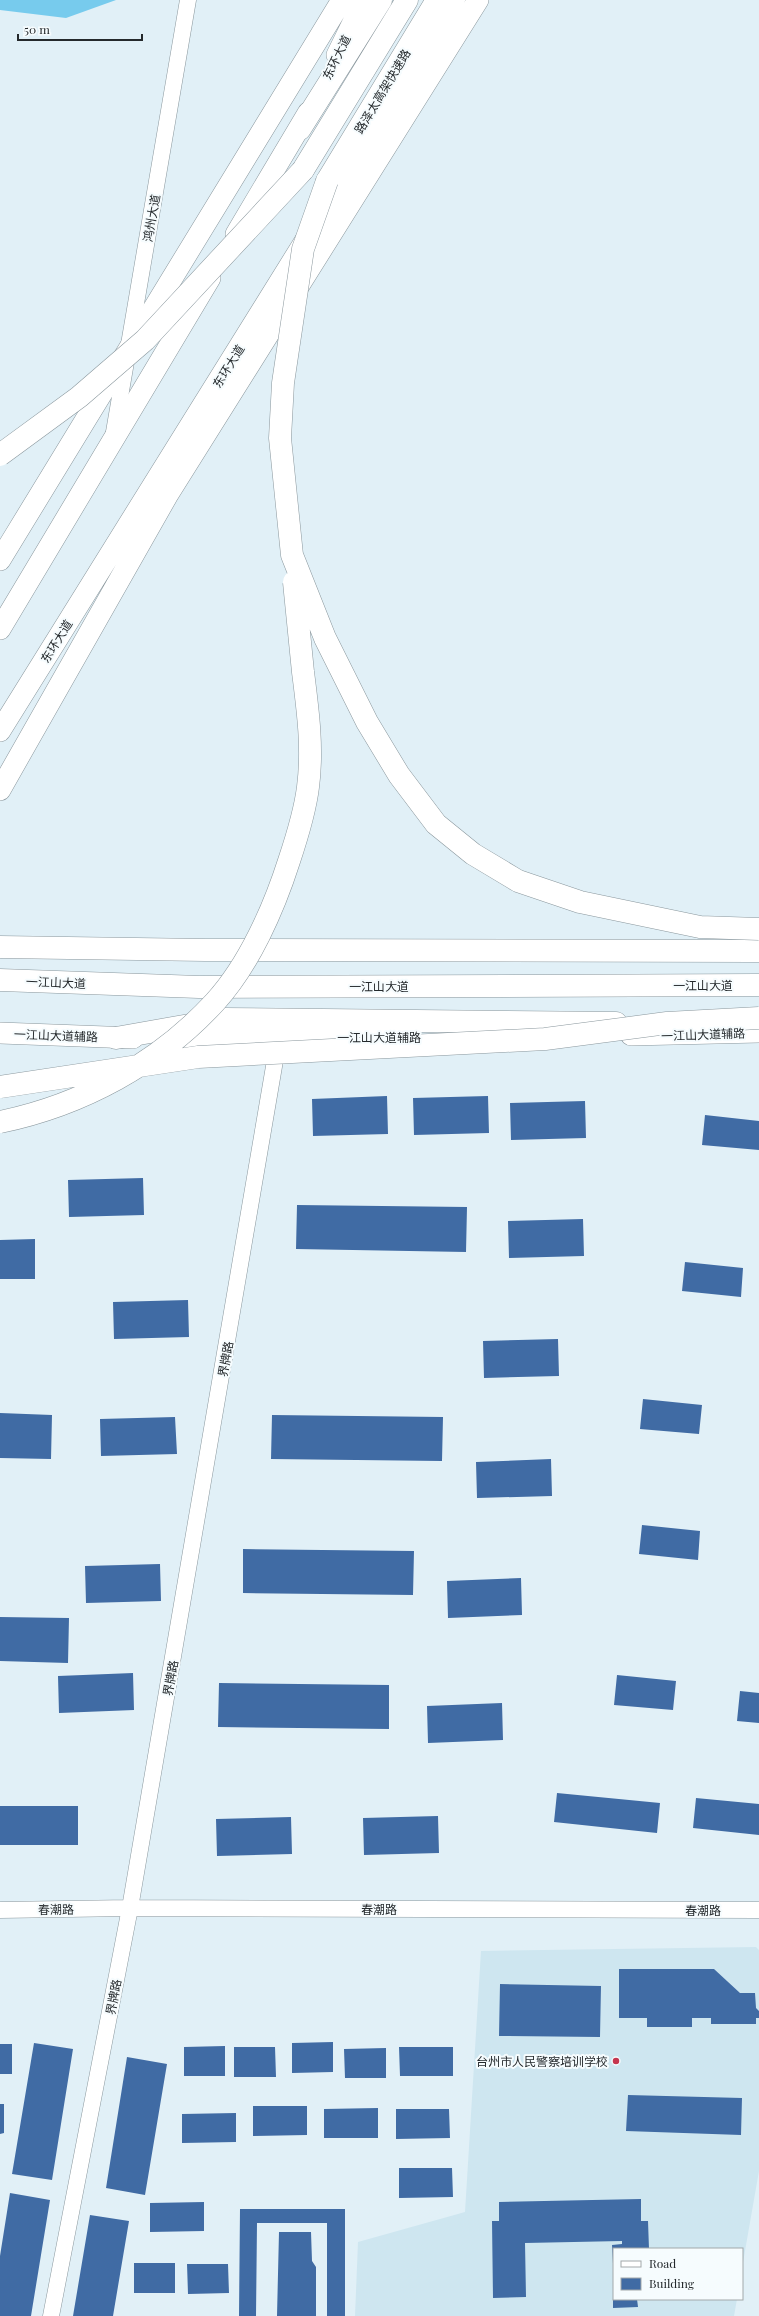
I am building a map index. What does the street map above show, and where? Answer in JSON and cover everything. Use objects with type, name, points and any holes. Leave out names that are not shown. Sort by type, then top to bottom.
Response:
[{"type":"highway","points":[[300,129],[381,0]]},
{"type":"highway","points":[[0,455],[78,397],[145,340],[304,170],[407,0]]},
{"type":"highway","name":"路泽太高架快速路","points":[[0,1122],[37,1113],[79,1098],[104,1087],[163,1050],[216,1001],[245,960],[274,906],[301,825],[308,786],[310,752],[310,727],[280,438],[283,383],[303,249],[327,181],[437,0]]},
{"type":"highway","points":[[358,156],[454,0]]},
{"type":"highway","points":[[292,555],[325,638],[367,722],[399,774],[436,824],[473,854],[518,881],[580,902],[700,927],[759,929]]},
{"type":"highway","points":[[0,947],[220,950],[759,951]]},
{"type":"highway","name":"一江山大道","points":[[0,980],[199,987],[759,984]]},
{"type":"highway","points":[[116,1038],[224,1019],[667,1023],[759,1018]]},
{"type":"highway","points":[[0,1087],[198,1057],[545,1039],[667,1023]]},
{"type":"main road","points":[[0,560],[342,0]]},
{"type":"main road","name":"东环大道","points":[[0,629],[114,436],[300,129],[364,0]]},
{"type":"main road","points":[[0,790],[167,496],[478,0]]},
{"type":"main road","name":"东环大道","points":[[0,731],[358,156]]},
{"type":"main road","name":"一江山大道辅路","points":[[0,1033],[116,1038],[279,1038],[686,1035],[759,1032]]},
{"type":"street","name":"鸿州大道","points":[[114,436],[188,0]]},
{"type":"street","name":"界牌路","points":[[51,2316],[130,1908],[279,1038]]},
{"type":"street","name":"春潮路","points":[[0,1910],[130,1908],[759,1910]]},
{"type":"shaded area","points":[[0,0],[116,0],[66,18],[0,10]]},
{"type":"shaded area","name":"台州市人民警察培训学校","points":[[756,1947],[759,1950],[759,2171],[743,2262],[743,2248],[613,2248],[613,2300],[737,2300],[734,2316],[355,2316],[358,2242],[465,2212],[481,1951]]},
{"type":"building","points":[[387,1096],[388,1134],[313,1136],[312,1099]]},
{"type":"building","points":[[488,1096],[489,1133],[414,1135],[413,1098]]},
{"type":"building","points":[[585,1101],[586,1138],[511,1140],[510,1103]]},
{"type":"building","points":[[705,1115],[759,1121],[759,1150],[702,1145]]},
{"type":"building","points":[[143,1178],[144,1215],[69,1217],[68,1180]]},
{"type":"building","points":[[297,1205],[467,1207],[466,1252],[296,1249]]},
{"type":"building","points":[[583,1219],[584,1256],[509,1258],[508,1221]]},
{"type":"building","points":[[35,1239],[35,1279],[0,1279],[0,1240]]},
{"type":"building","points":[[685,1262],[743,1268],[741,1297],[682,1291]]},
{"type":"building","points":[[188,1300],[189,1337],[114,1339],[113,1302]]},
{"type":"building","points":[[558,1339],[559,1376],[484,1378],[483,1341]]},
{"type":"building","points":[[643,1399],[702,1405],[699,1434],[640,1429]]},
{"type":"building","points":[[0,1413],[52,1415],[51,1459],[0,1458]]},
{"type":"building","points":[[272,1415],[443,1417],[442,1461],[271,1459]]},
{"type":"building","points":[[175,1417],[177,1454],[101,1456],[100,1419]]},
{"type":"building","points":[[551,1459],[552,1496],[477,1498],[476,1462]]},
{"type":"building","points":[[642,1525],[700,1531],[698,1560],[639,1554]]},
{"type":"building","points":[[243,1549],[414,1551],[413,1595],[243,1593]]},
{"type":"building","points":[[160,1564],[161,1601],[86,1603],[85,1566]]},
{"type":"building","points":[[521,1578],[522,1615],[448,1618],[447,1581]]},
{"type":"building","points":[[0,1617],[69,1618],[68,1663],[0,1661]]},
{"type":"building","points":[[133,1673],[134,1710],[59,1713],[58,1676]]},
{"type":"building","points":[[617,1675],[676,1681],[673,1710],[614,1705]]},
{"type":"building","points":[[219,1683],[389,1685],[389,1729],[218,1727]]},
{"type":"building","points":[[740,1691],[759,1693],[759,1723],[737,1721]]},
{"type":"building","points":[[502,1703],[503,1740],[428,1743],[427,1706]]},
{"type":"building","points":[[557,1793],[660,1803],[657,1833],[554,1822]]},
{"type":"building","points":[[696,1798],[759,1804],[759,1835],[693,1828]]},
{"type":"building","points":[[0,1806],[78,1806],[78,1845],[0,1845]]},
{"type":"building","points":[[438,1816],[439,1853],[364,1855],[363,1818]]},
{"type":"building","points":[[291,1817],[292,1854],[217,1856],[216,1819]]},
{"type":"building","points":[[619,1969],[714,1969],[740,1993],[755,1993],[756,2008],[759,2011],[759,2018],[756,2018],[756,2024],[711,2024],[711,2018],[692,2018],[692,2027],[647,2027],[647,2018],[619,2018]]},
{"type":"building","points":[[500,1984],[601,1986],[600,2037],[499,2036]]},
{"type":"building","points":[[333,2042],[333,2072],[292,2073],[292,2043]]},
{"type":"building","points":[[34,2043],[73,2049],[52,2180],[12,2174]]},
{"type":"building","points":[[0,2044],[12,2044],[12,2074],[0,2074]]},
{"type":"building","points":[[225,2046],[225,2076],[184,2076],[184,2047]]},
{"type":"building","points":[[234,2047],[275,2047],[276,2077],[234,2077]]},
{"type":"building","points":[[399,2047],[453,2047],[453,2076],[400,2076]]},
{"type":"building","points":[[386,2048],[386,2078],[345,2078],[344,2049]]},
{"type":"building","points":[[127,2057],[167,2064],[145,2195],[106,2188]]},
{"type":"building","points":[[628,2095],[742,2098],[741,2135],[626,2131]]},
{"type":"building","points":[[0,2104],[4,2104],[4,2133],[0,2134]]},
{"type":"building","points":[[253,2106],[307,2106],[307,2135],[253,2136]]},
{"type":"building","points":[[378,2108],[378,2138],[324,2138],[324,2109]]},
{"type":"building","points":[[396,2109],[449,2109],[450,2138],[396,2139]]},
{"type":"building","points":[[236,2113],[236,2142],[182,2143],[182,2114]]},
{"type":"building","points":[[399,2168],[452,2168],[453,2197],[399,2198]]},
{"type":"building","points":[[10,2193],[50,2200],[31,2316],[0,2316],[0,2256]]},
{"type":"building","points":[[641,2199],[641,2221],[648,2221],[649,2248],[613,2248],[613,2264],[612,2245],[622,2244],[622,2241],[525,2243],[526,2297],[493,2298],[492,2221],[499,2221],[499,2202]]},
{"type":"building","points":[[204,2202],[204,2231],[150,2232],[150,2203]]},
{"type":"building","points":[[240,2209],[345,2209],[345,2316],[327,2316],[327,2223],[257,2223],[256,2316],[239,2316]]},
{"type":"building","points":[[90,2215],[129,2221],[113,2316],[73,2316]]},
{"type":"building","points":[[279,2232],[311,2232],[312,2261],[316,2267],[316,2316],[277,2316]]},
{"type":"building","points":[[134,2263],[175,2263],[175,2293],[134,2293]]},
{"type":"building","points":[[187,2264],[228,2264],[229,2293],[188,2294]]},
{"type":"building","points":[[613,2300],[637,2300],[638,2307],[613,2308]]},
{"type":"place","name":"台州市人民警察培训学校","points":[[616,2061]]}]
